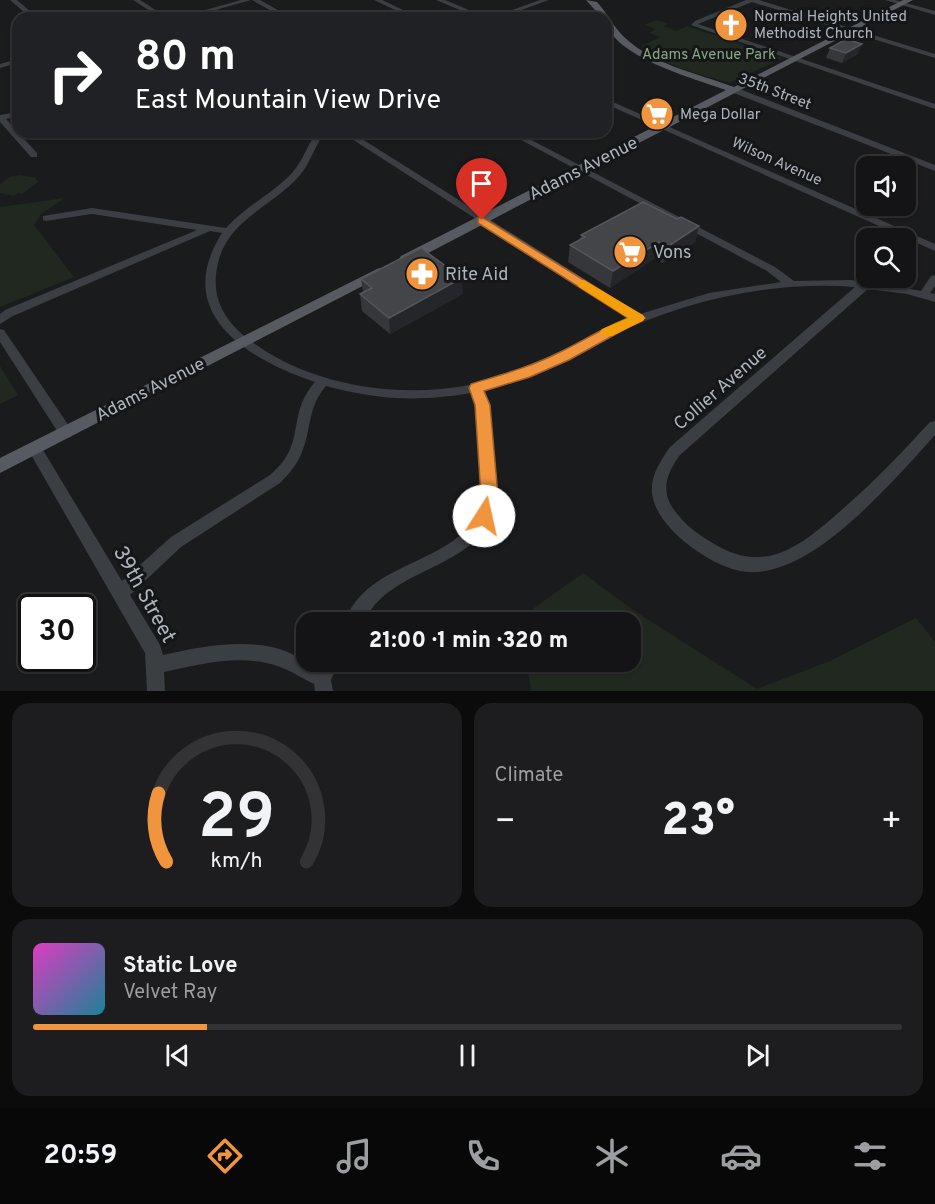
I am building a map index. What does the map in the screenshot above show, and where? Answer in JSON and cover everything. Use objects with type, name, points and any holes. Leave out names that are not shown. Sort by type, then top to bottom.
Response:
[{"type":"main road","name":"35th Street","points":[[590,0],[602,12]]},
{"type":"main road","name":"Adams Avenue","points":[[0,466],[905,2]]},
{"type":"main road","name":"35th Street","points":[[612,26],[620,37],[638,51],[682,72],[734,90]]},
{"type":"street","points":[[13,0],[28,12]]},
{"type":"street","points":[[136,0],[155,12]]},
{"type":"street","points":[[203,12],[248,0]]},
{"type":"street","points":[[255,0],[278,12]]},
{"type":"street","points":[[377,0],[404,12]]},
{"type":"street","points":[[439,0],[470,12]]},
{"type":"street","points":[[510,12],[543,0]]},
{"type":"street","points":[[935,56],[752,0],[694,23],[696,26],[935,107]]},
{"type":"street","points":[[888,0],[905,2],[935,13]]},
{"type":"street","points":[[0,56],[4,65]]},
{"type":"street","name":"35th Street","points":[[734,90],[935,168]]},
{"type":"street","name":"Wilson Avenue","points":[[612,104],[935,248]]},
{"type":"street","points":[[0,118],[12,131]]},
{"type":"street","points":[[18,138],[34,155]]},
{"type":"street","points":[[315,138],[306,164],[294,177],[252,207],[227,231],[213,263],[209,287],[220,316],[242,343],[272,361],[323,381],[381,393],[421,394],[476,388],[525,373],[638,318],[708,297],[790,283],[856,284]]},
{"type":"street","points":[[354,138],[638,318]]},
{"type":"street","points":[[522,138],[771,269],[790,283]]},
{"type":"street","points":[[46,218],[92,211],[227,231]]},
{"type":"street","points":[[0,320],[9,313],[207,228]]},
{"type":"street","points":[[882,288],[929,296],[935,278]]},
{"type":"street","name":"Collier Avenue","points":[[862,288],[675,451],[664,465],[659,494],[670,518],[707,549],[734,562],[748,564],[778,561],[810,546],[882,484],[935,426]]},
{"type":"street","points":[[0,333],[66,433]]},
{"type":"street","points":[[120,593],[176,542],[287,470],[295,457],[309,398],[323,381]]},
{"type":"street","points":[[359,612],[363,605],[389,582],[446,555],[469,538],[484,516],[490,496],[482,405],[476,388]]},
{"type":"street","name":"39th Street","points":[[35,448],[154,651],[156,664],[204,654],[255,653],[278,657],[323,685]]},
{"type":"street","points":[[156,664],[156,691]]},
{"type":"green space","name":"Adams Avenue Park","points":[[657,20],[668,24],[664,26],[676,31],[687,26],[783,58],[730,83],[695,73],[672,65],[641,46],[661,37],[649,33],[655,29],[644,25]]},
{"type":"green space","points":[[19,175],[37,178],[35,180],[39,181],[22,194],[18,193],[14,196],[0,193],[0,184],[10,177]]},
{"type":"green space","points":[[65,198],[41,214],[34,225],[74,277],[0,307],[0,207]]},
{"type":"green space","points":[[0,366],[18,395],[0,404]]},
{"type":"green space","points":[[583,573],[636,612],[528,612]]},
{"type":"green space","points":[[641,615],[757,689],[830,661],[916,618],[935,642],[935,691],[531,691],[528,672],[641,672]]},
{"type":"building","points":[[846,39],[862,44],[846,53],[830,48]]},
{"type":"building","points":[[643,202],[677,219],[681,217],[699,226],[667,247],[659,242],[613,271],[570,245],[585,237],[581,235]]},
{"type":"building","points":[[421,248],[462,278],[389,318],[360,294],[372,288],[361,279]]},
{"type":"slow traffic","points":[[584,284],[638,318],[607,332]]},
{"type":"place","name":"Normal Heights United Methodist Church","points":[[731,25]]},
{"type":"place","name":"Mega Dollar","points":[[657,114]]},
{"type":"place","name":"Vons","points":[[630,252]]},
{"type":"place","name":"Rite Aid","points":[[422,274]]},
{"type":"route","points":[[482,220],[638,318],[525,373],[476,388],[482,405],[490,496],[484,516]]}]
